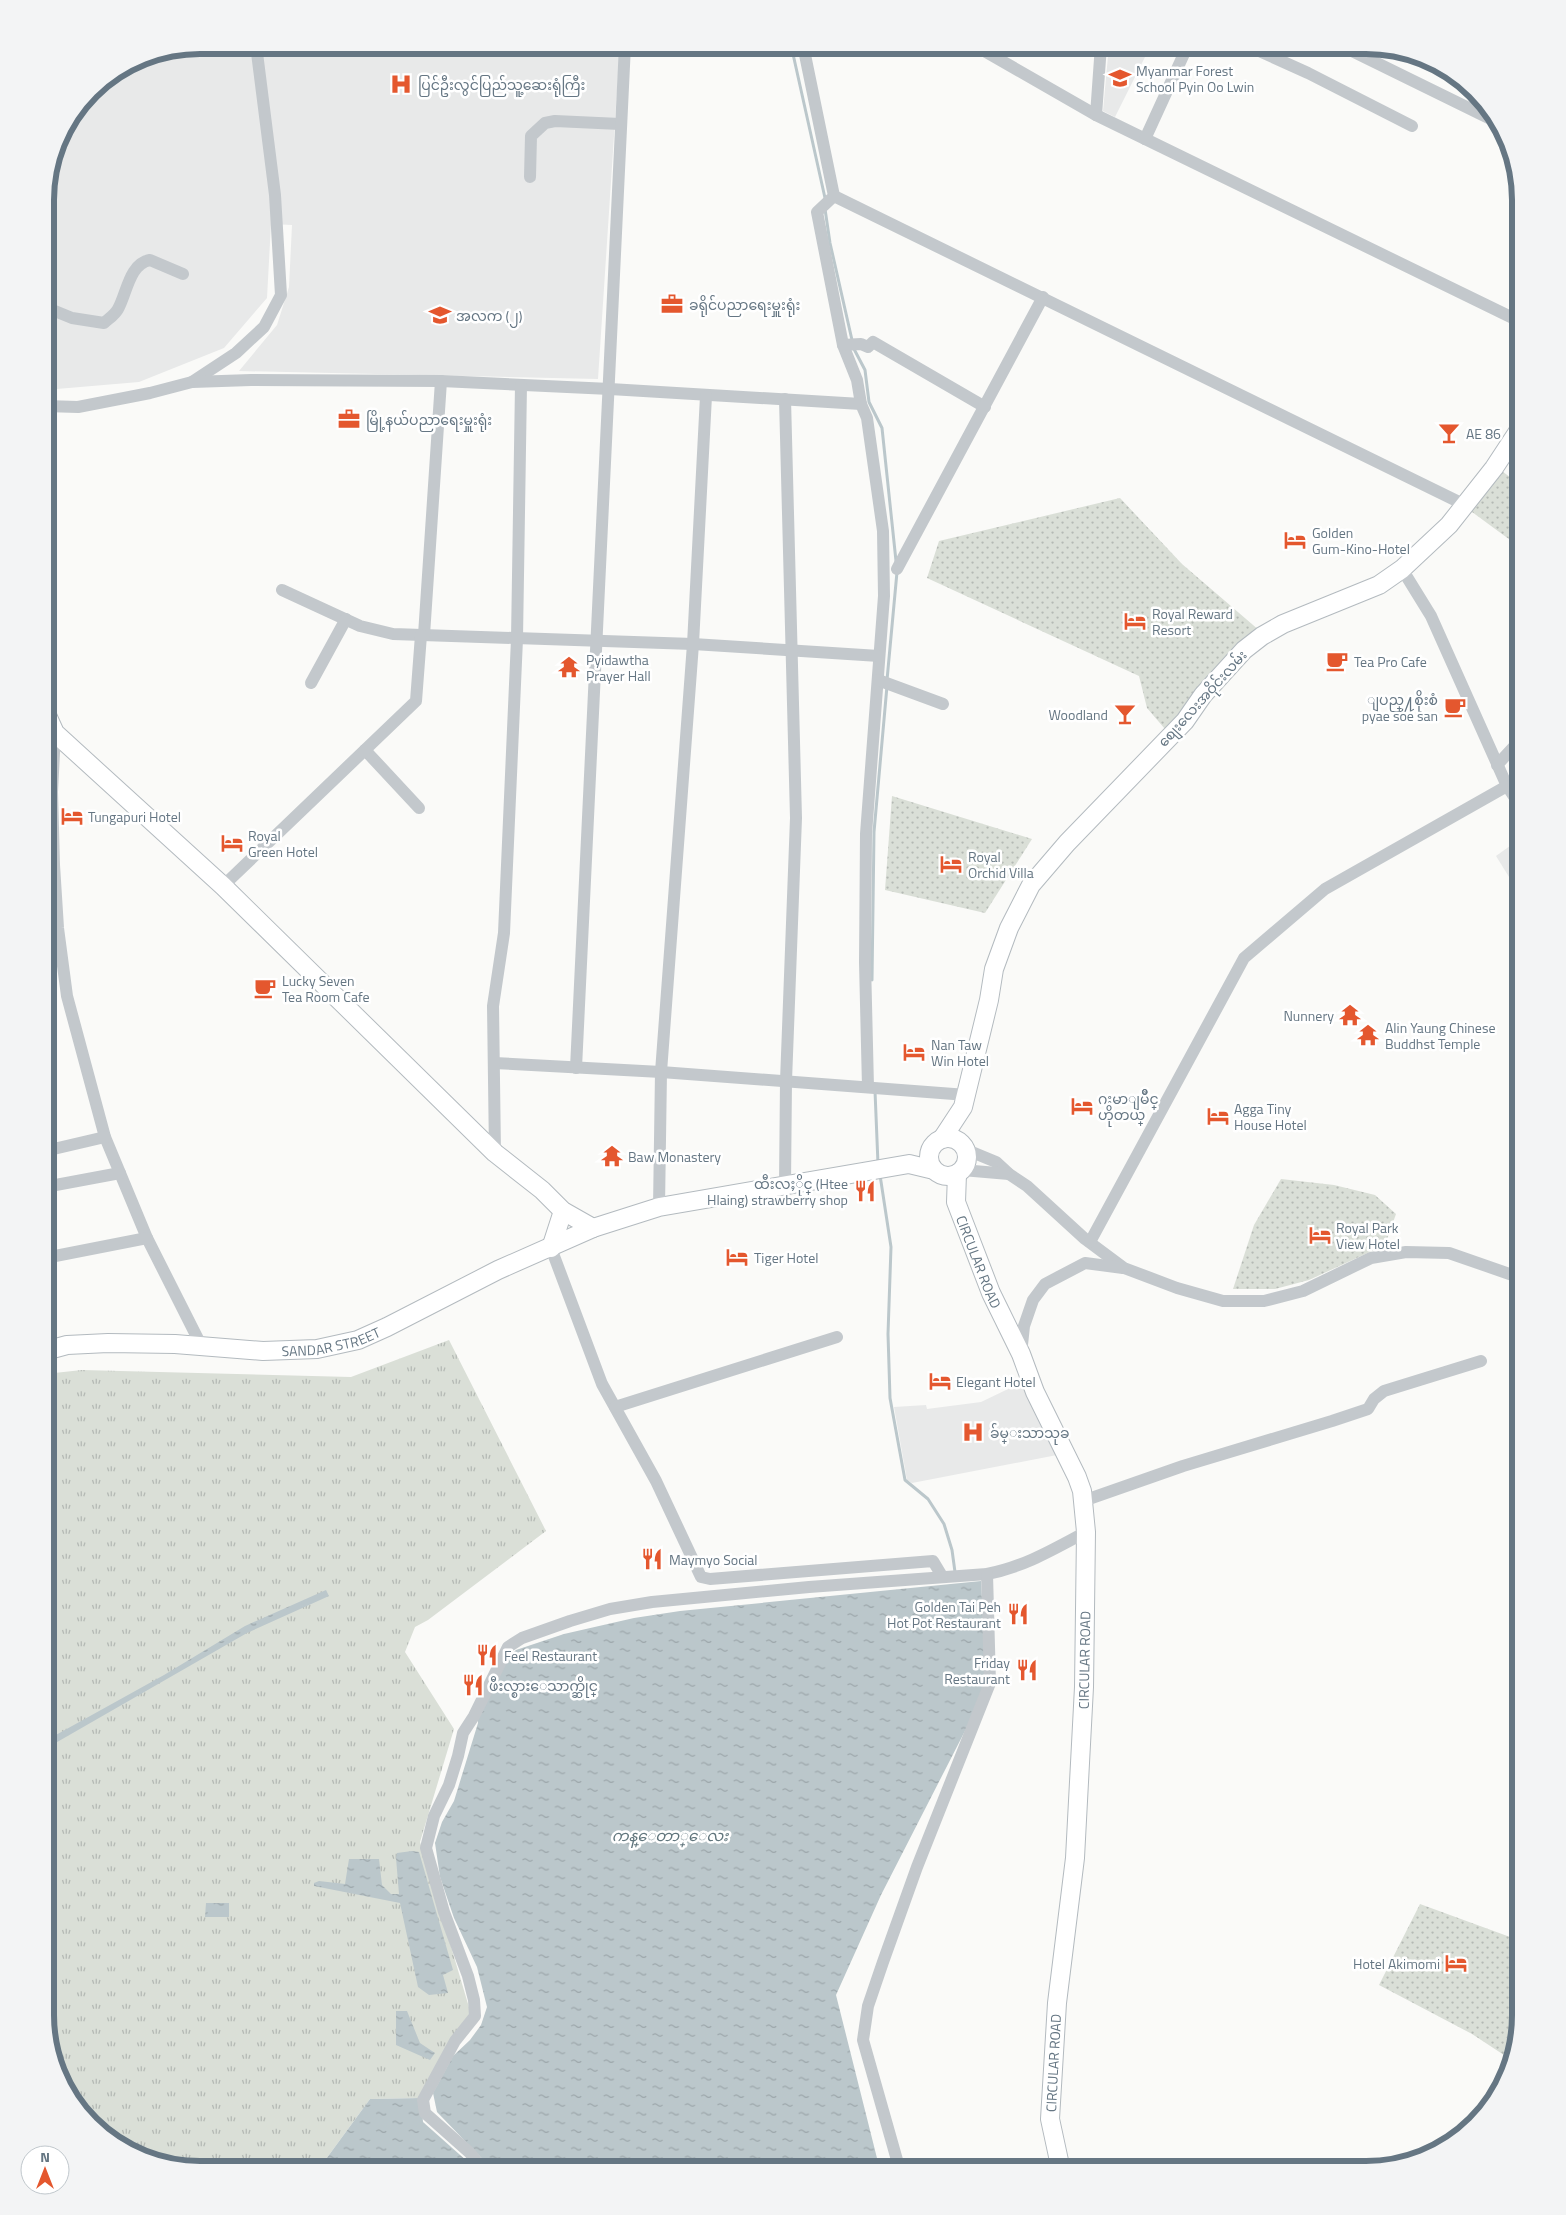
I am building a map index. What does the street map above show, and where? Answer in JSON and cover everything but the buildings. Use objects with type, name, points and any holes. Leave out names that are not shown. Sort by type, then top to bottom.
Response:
[{"type":"street","points":[[192,382],[236,353],[264,327],[281,296],[274,195],[257,54]]},
{"type":"street","points":[[576,1068],[610,388],[624,54]]},
{"type":"street","points":[[804,54],[829,201]]},
{"type":"street","points":[[990,54],[1096,115],[1512,318]]},
{"type":"street","points":[[1096,115],[1100,54]]},
{"type":"street","points":[[1145,139],[1184,54]]},
{"type":"street","points":[[1266,54],[1308,73],[1412,126]]},
{"type":"street","points":[[1358,54],[1486,117]]},
{"type":"street","points":[[530,178],[531,136],[545,123],[555,120],[620,124]]},
{"type":"street","points":[[829,201],[1043,297],[1465,505]]},
{"type":"street","points":[[829,201],[817,212],[845,344],[857,380],[861,404],[867,418],[883,531],[884,596],[866,834],[865,962],[872,1087]]},
{"type":"street","points":[[54,311],[72,318],[104,323],[118,312],[131,277],[137,266],[145,261],[150,260],[183,274]]},
{"type":"street","points":[[897,569],[1043,297]]},
{"type":"street","points":[[845,344],[861,344],[868,347],[873,342],[985,406]]},
{"type":"street","points":[[223,886],[416,701],[440,381]]},
{"type":"street","points":[[54,406],[78,407],[150,393],[192,382],[440,381],[610,388],[706,396],[861,404]]},
{"type":"street","points":[[495,1153],[494,1006],[504,933],[517,639],[521,385]]},
{"type":"street","points":[[659,1207],[661,1072],[693,644],[706,396]]},
{"type":"street","points":[[785,400],[796,818],[786,1081],[785,1184]]},
{"type":"street","name":"စျေးလေးအဝိုင်းလမ်း","points":[[965,1101],[994,970],[1009,928],[1031,885],[1067,842],[1185,721],[1203,695],[1244,650],[1262,636],[1283,624],[1379,585],[1402,569],[1449,525],[1494,468],[1512,441]]},
{"type":"street","points":[[1402,569],[1431,616],[1497,765],[1512,793]]},
{"type":"street","points":[[282,590],[360,626],[393,634],[693,644],[879,656]]},
{"type":"street","points":[[311,683],[346,619]]},
{"type":"street","points":[[879,681],[943,704]]},
{"type":"street","points":[[54,743],[223,886],[495,1153],[542,1190],[563,1211],[593,1228]]},
{"type":"street","points":[[1497,765],[1512,749]]},
{"type":"street","points":[[365,750],[419,808]]},
{"type":"street","points":[[1090,1242],[1244,958],[1325,889],[1507,786]]},
{"type":"street","points":[[54,865],[58,928],[67,996],[104,1137],[147,1238],[202,1347]]},
{"type":"street","points":[[494,1064],[661,1072],[872,1087],[965,1101]]},
{"type":"street","points":[[956,1202],[930,1160],[936,1144],[965,1101]]},
{"type":"street","points":[[960,1172],[966,1164],[965,1101]]},
{"type":"street","points":[[54,1149],[104,1137]]},
{"type":"street","points":[[909,1164],[936,1144],[954,1139],[965,1148],[996,1162],[1009,1174],[1028,1186],[1090,1242],[1124,1268]]},
{"type":"street","points":[[909,1164],[936,1171],[943,1175],[960,1172],[1009,1174]]},
{"type":"street","name":"SANDAR STREET","points":[[54,1349],[67,1345],[108,1342],[263,1351],[317,1349],[358,1340],[498,1270],[593,1228],[659,1207],[909,1164]]},
{"type":"street","name":"CIRCULAR ROAD","points":[[960,1172],[956,1202],[991,1293],[1021,1354],[1035,1392],[1077,1477],[1083,1501],[1086,1532],[1084,1687],[1076,1858],[1057,2003],[1050,2119],[1059,2161]]},
{"type":"street","points":[[54,1185],[120,1173]]},
{"type":"street","points":[[563,1211],[551,1248],[599,1375],[656,1481],[702,1576],[710,1579],[933,1561],[942,1576]]},
{"type":"street","points":[[54,1256],[147,1238]]},
{"type":"street","points":[[1021,1354],[1024,1326],[1033,1300],[1045,1284],[1086,1263],[1124,1268],[1177,1288],[1223,1301],[1264,1301],[1304,1291],[1371,1258],[1406,1252],[1449,1253],[1512,1275]]},
{"type":"street","points":[[615,1407],[837,1337]]},
{"type":"street","points":[[1083,1501],[1183,1466],[1368,1409],[1374,1399],[1384,1391],[1481,1361]]},
{"type":"street","points":[[476,2161],[470,2153],[425,2113],[423,2100],[455,2041],[475,2016],[474,2000],[468,1976],[444,1912],[426,1848],[434,1816],[449,1785],[463,1733],[474,1716],[508,1647],[522,1638],[570,1621],[610,1610],[652,1602],[942,1576],[987,1574],[1011,1570],[1086,1532]]},
{"type":"street","points":[[897,2161],[863,2040],[864,2028],[868,2006],[917,1867],[990,1683],[987,1574]]},
{"type":"shaded area","points":[[200,54],[619,54],[598,379],[239,371],[277,325],[289,287],[292,225],[271,224],[267,298],[224,348],[139,382],[54,389],[55,181],[65,144],[73,127],[90,103],[119,78],[153,61],[181,55]]},
{"type":"shaded area","name":"Myanmar Forest School Pyin Oo Lwin","points":[[1108,54],[1146,54],[1115,117],[1103,111]]},
{"type":"shaded area","points":[[1512,844],[1512,882],[1496,856]]},
{"type":"shaded area","name":"ခ်မ္းသာသုခ","points":[[1025,1381],[1057,1455],[912,1483],[907,1480],[894,1407],[926,1405],[927,1409],[981,1402]]},
{"type":"green space","points":[[1499,469],[1512,478],[1512,541],[1468,509]]},
{"type":"green space","name":"Royal Reward Resort","points":[[1120,498],[1182,564],[1260,631],[1243,643],[1165,729],[1147,708],[1139,676],[927,578],[939,541]]},
{"type":"green space","name":"Royal Orchid Villa","points":[[892,796],[1032,839],[985,913],[885,890]]},
{"type":"green space","name":"Royal Park View Hotel","points":[[1281,1179],[1334,1185],[1375,1195],[1396,1214],[1385,1245],[1309,1280],[1275,1289],[1233,1289],[1254,1225]]},
{"type":"green space","points":[[449,1340],[546,1531],[428,1620],[415,1627],[405,1652],[454,1729],[420,1842],[471,2014],[421,2098],[370,2099],[325,2161],[190,2161],[162,2156],[127,2142],[96,2119],[73,2088],[59,2053],[55,2034],[54,1373],[82,1370],[351,1377]]},
{"type":"green space","name":"Hotel Akimomi","points":[[1420,1904],[1512,1938],[1512,2015],[1511,2034],[1506,2056],[1472,2034],[1379,1985]]},
{"type":"water","name":"ကန္ေတာ္ေလး","points":[[981,1581],[987,1688],[881,1895],[836,1995],[878,2161],[484,2161],[437,2112],[433,2093],[453,2056],[470,2040],[481,2025],[487,2007],[477,1967],[454,1918],[440,1877],[435,1843],[442,1822],[454,1801],[478,1723],[477,1712],[504,1661],[516,1650],[564,1634],[634,1618],[680,1611]]},
{"type":"water","points":[[326,1590],[329,1596],[247,1633],[54,1744],[54,1736],[164,1675],[245,1626]]},
{"type":"water","points":[[419,1852],[453,1970],[443,1975],[448,1993],[429,1995],[418,1987],[400,1903],[314,1886],[314,1883],[319,1881],[345,1884],[349,1859],[379,1859],[382,1885],[391,1894],[399,1894],[397,1853]]},
{"type":"water","points":[[206,1903],[229,1903],[229,1917],[205,1917]]},
{"type":"water","points":[[396,2011],[407,2011],[420,2043],[435,2053],[430,2060],[396,2045]]},
{"type":"water","points":[[421,2098],[423,2122],[467,2161],[325,2161],[370,2099]]},
{"type":"waterway","points":[[793,54],[825,198]]},
{"type":"waterway","points":[[825,209],[830,243],[852,340]]},
{"type":"waterway","points":[[854,349],[865,370],[869,402],[882,428],[896,561]]},
{"type":"waterway","points":[[887,680],[897,572]]},
{"type":"waterway","points":[[872,980],[874,832],[887,686]]},
{"type":"waterway","points":[[875,1091],[878,1164]]},
{"type":"waterway","points":[[880,1175],[891,1247],[888,1334],[890,1398],[905,1480],[928,1499],[944,1524],[952,1550],[955,1572]]},
{"type":"place","name":"Myanmar Forest School Pyin Oo Lwin","points":[[1120,78]]},
{"type":"place","name":"ပြင်ဦးလွင်ပြည်သူ့ဆေးရုံကြီး","points":[[401,84]]},
{"type":"place","name":"ခရိုင်ပညာရေးမှူးရုံး","points":[[672,304]]},
{"type":"place","name":"အလက (၂)","points":[[440,315]]},
{"type":"place","name":"မြို့နယ်ပညာရေးမှူးရုံး","points":[[349,419]]},
{"type":"place","name":"AE 86","points":[[1449,433]]},
{"type":"place","name":"Golden Gum-Kino-Hotel","points":[[1295,540]]},
{"type":"place","name":"Royal Reward Resort","points":[[1135,621]]},
{"type":"place","name":"Tea Pro Cafe","points":[[1337,661]]},
{"type":"place","name":"Pyidawtha Prayer Hall","points":[[569,667]]},
{"type":"place","name":"ျပည္႔စိုးစံ pyae soe san","points":[[1455,707]]},
{"type":"place","name":"Woodland","points":[[1125,714]]},
{"type":"place","name":"Tungapuri Hotel","points":[[72,816]]},
{"type":"place","name":"Royal Green Hotel","points":[[232,843]]},
{"type":"place","name":"Royal Orchid Villa","points":[[951,864]]},
{"type":"place","name":"Lucky Seven Tea Room Cafe","points":[[265,988]]},
{"type":"place","name":"Nunnery","points":[[1350,1015]]},
{"type":"place","name":"Alin Yaung Chinese Buddhst Temple","points":[[1368,1035]]},
{"type":"place","name":"Nan Taw Win Hotel","points":[[914,1052]]},
{"type":"place","name":"ဂႏမာျမိဳင္ ဟိုတယ္","points":[[1082,1106]]},
{"type":"place","name":"Agga Tiny House Hotel","points":[[1218,1116]]},
{"type":"place","name":"Baw Monastery","points":[[612,1156]]},
{"type":"place","name":"ထီးလႈိုင္ (Htee Hlaing) strawberry shop","points":[[865,1191]]},
{"type":"place","name":"Royal Park View Hotel","points":[[1320,1235]]},
{"type":"place","name":"Tiger Hotel","points":[[737,1257]]},
{"type":"place","name":"Elegant Hotel","points":[[940,1381]]},
{"type":"place","name":"ခ်မ္းသာသုခ","points":[[973,1432]]},
{"type":"place","name":"Maymyo Social","points":[[652,1559]]},
{"type":"place","name":"Golden Tai Peh Hot Pot Restaurant","points":[[1018,1614]]},
{"type":"place","name":"Feel Restaurant","points":[[487,1655]]},
{"type":"place","name":"Friday Restaurant","points":[[1027,1670]]},
{"type":"place","name":"ဖီးလ္စားေသာက္ဆိုင္","points":[[473,1685]]},
{"type":"place","name":"Hotel Akimomi","points":[[1456,1963]]}]
